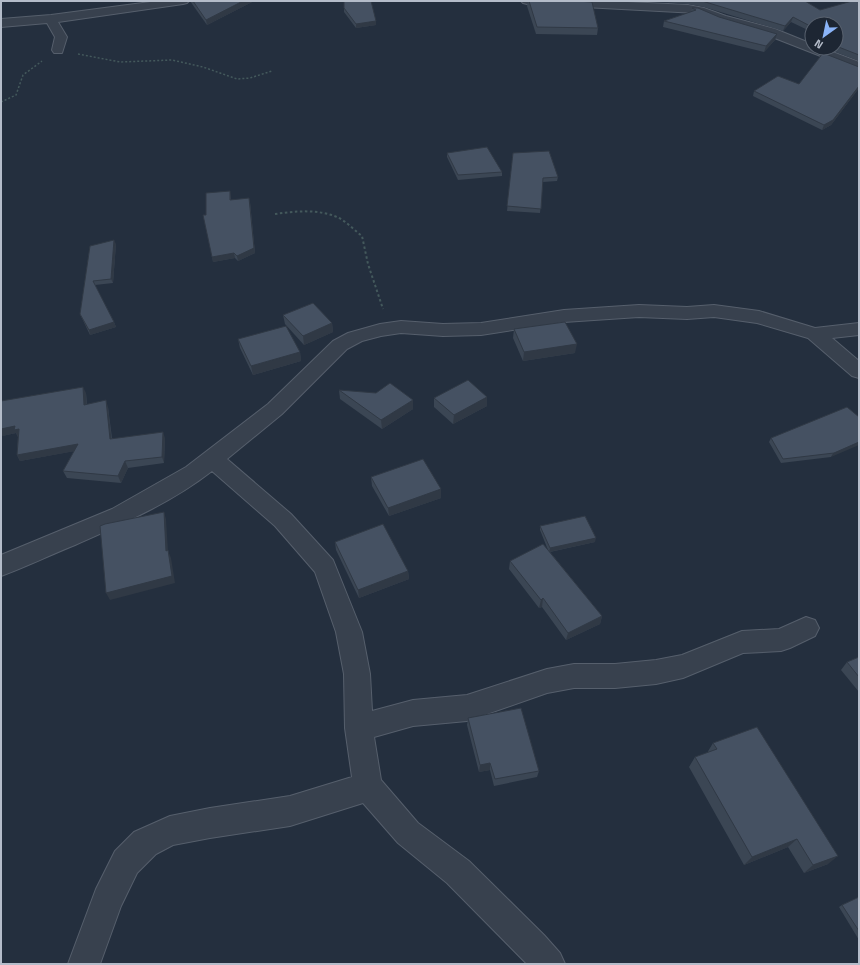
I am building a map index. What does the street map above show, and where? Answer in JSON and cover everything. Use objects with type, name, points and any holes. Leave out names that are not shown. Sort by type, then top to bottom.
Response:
[{"type":"street","points":[[1,24],[51,19],[183,1]]},
{"type":"street","points":[[527,1],[688,8],[700,10],[722,19],[771,32],[859,67]]},
{"type":"street","points":[[51,19],[61,37],[58,50]]},
{"type":"street","points":[[1,566],[120,515],[194,473],[275,409],[340,345],[355,337],[380,330],[401,327],[443,330],[481,330],[572,315],[639,311],[687,313],[714,311],[759,317],[815,334],[859,329]]},
{"type":"street","points":[[815,334],[859,372]]},
{"type":"street","points":[[213,459],[283,520],[325,566],[349,632],[357,674],[360,728],[368,787],[408,833],[458,872],[533,946],[549,964]]},
{"type":"street","points":[[360,728],[413,713],[467,708],[547,681],[561,678],[574,676],[615,676],[649,673],[683,666],[742,642],[781,640],[806,628]]},
{"type":"street","points":[[84,964],[107,900],[126,862],[145,843],[170,832],[210,823],[290,810],[368,787]]},
{"type":"path","points":[[1,102],[16,95],[23,76],[58,50],[120,62],[172,60],[203,67],[237,79],[250,78],[272,71]]},
{"type":"path","points":[[275,214],[293,211],[310,212],[337,217],[362,236],[365,257],[372,280],[391,328]]},
{"type":"building","points":[[193,1],[243,1],[206,20]]},
{"type":"building","points":[[344,1],[371,1],[376,21],[356,24],[344,8]]},
{"type":"building","points":[[529,1],[592,2],[598,28],[537,27]]},
{"type":"building","points":[[702,1],[805,1],[820,10],[852,1],[859,1],[859,55],[844,49],[844,16],[804,16],[804,23],[793,17],[785,26]]},
{"type":"building","points":[[692,8],[698,8],[719,17],[777,34],[766,46],[664,21],[696,10]]},
{"type":"building","points":[[821,56],[831,56],[859,67],[859,86],[833,120],[824,125],[754,91],[778,76],[799,84]]},
{"type":"building","points":[[487,147],[502,172],[458,175],[447,153]]},
{"type":"building","points":[[549,151],[558,177],[543,178],[541,209],[507,206],[513,153]]},
{"type":"building","points":[[230,191],[230,200],[249,198],[254,248],[237,256],[234,253],[212,257],[203,215],[206,215],[206,193]]},
{"type":"building","points":[[114,240],[111,279],[93,281],[114,322],[89,330],[80,314],[90,246]]},
{"type":"building","points":[[313,303],[332,323],[303,336],[283,315]]},
{"type":"building","points":[[565,322],[577,344],[524,352],[514,329]]},
{"type":"building","points":[[286,326],[300,352],[251,366],[238,339]]},
{"type":"building","points":[[468,380],[487,397],[454,415],[434,398]]},
{"type":"building","points":[[390,383],[413,400],[381,420],[339,390],[376,393]]},
{"type":"building","points":[[83,387],[84,405],[106,400],[110,439],[163,432],[162,457],[125,461],[118,476],[63,471],[78,444],[17,455],[19,429],[14,430],[15,426],[1,429],[1,401]]},
{"type":"building","points":[[847,407],[859,417],[859,442],[834,453],[783,459],[771,438]]},
{"type":"building","points":[[423,459],[441,489],[388,508],[371,477]]},
{"type":"building","points":[[164,512],[166,551],[168,550],[172,576],[106,593],[100,526]]},
{"type":"building","points":[[585,516],[596,538],[550,548],[540,526]]},
{"type":"building","points":[[383,524],[408,571],[358,590],[335,542]]},
{"type":"building","points":[[543,544],[602,616],[568,633],[543,598],[541,600],[510,561]]},
{"type":"building","points":[[859,657],[859,677],[847,662]]},
{"type":"building","points":[[521,708],[539,771],[495,779],[490,763],[480,765],[468,718]]},
{"type":"building","points":[[757,727],[838,856],[813,865],[797,839],[752,857],[695,757],[717,749],[713,743]]},
{"type":"building","points":[[859,897],[859,931],[842,905]]}]
